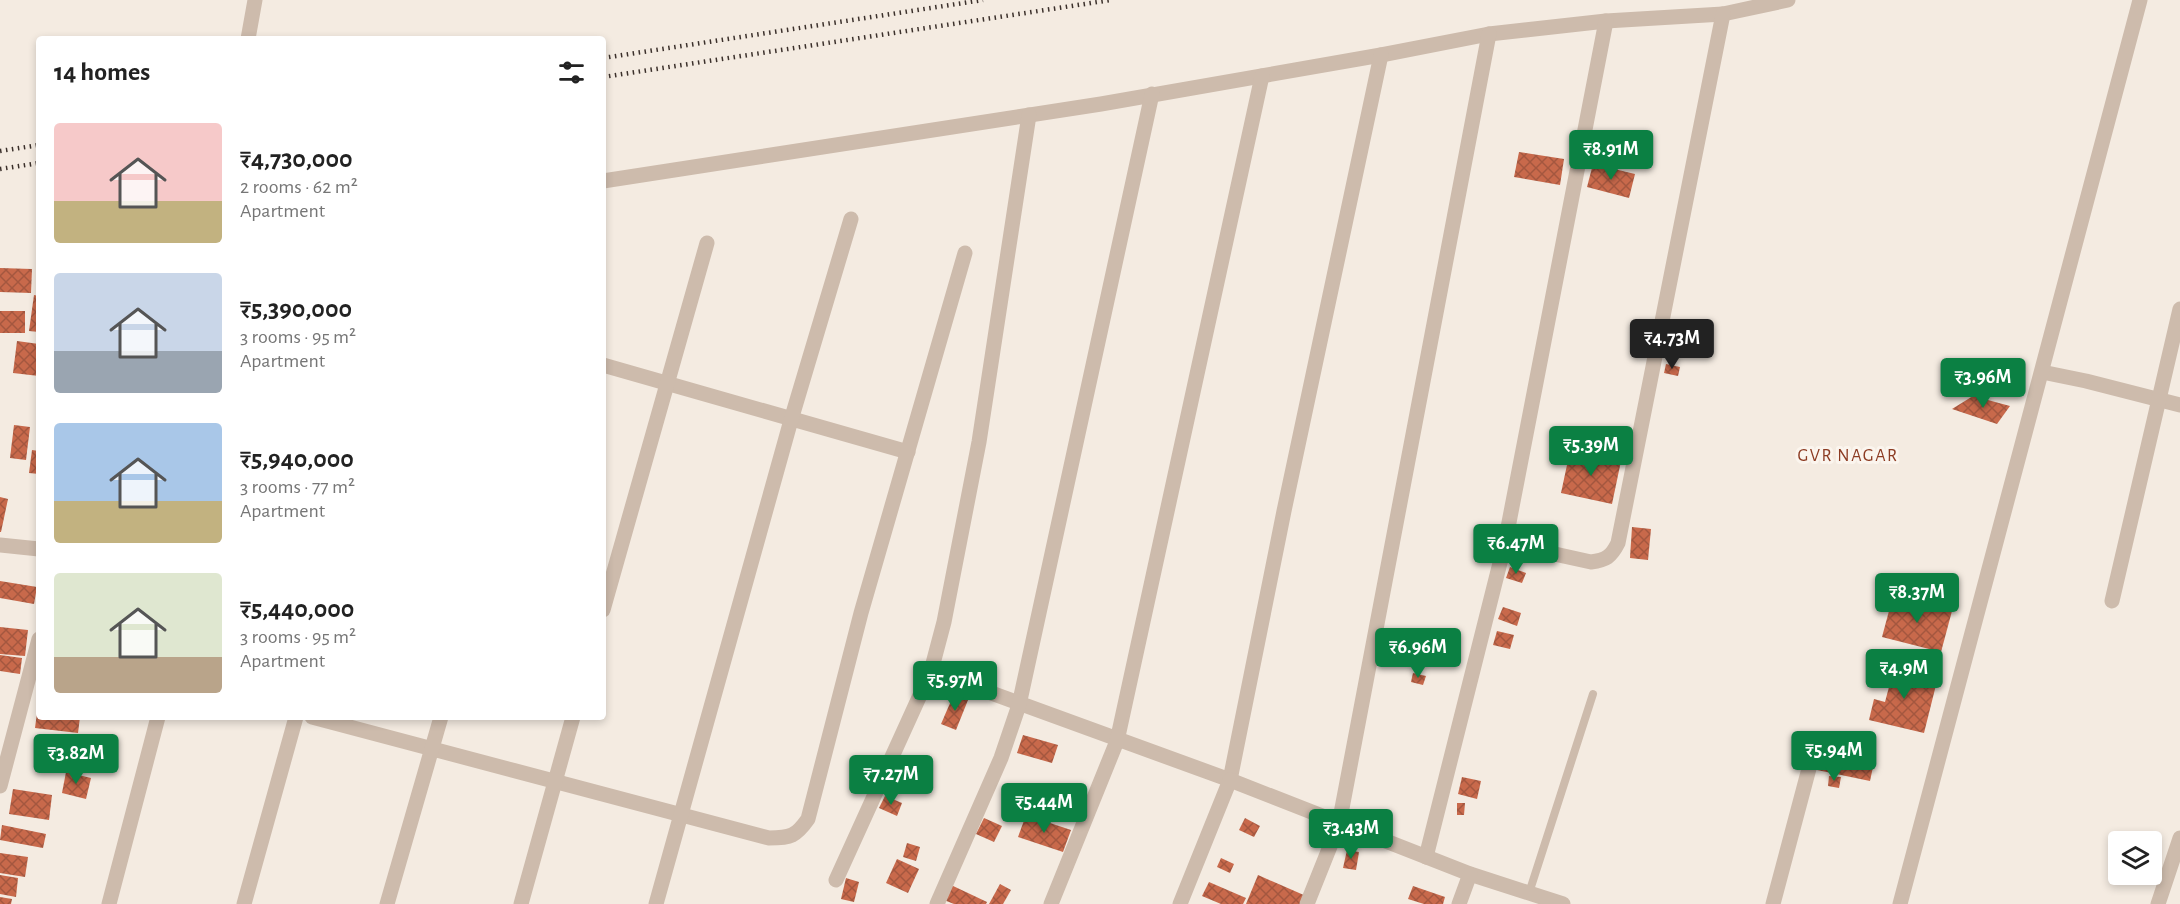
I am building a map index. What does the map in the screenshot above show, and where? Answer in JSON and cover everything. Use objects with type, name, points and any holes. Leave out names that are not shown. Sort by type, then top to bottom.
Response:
[{"type":"street","points":[[249,36],[255,0]]},
{"type":"street","points":[[606,180],[1029,115],[1381,56],[1489,34],[1606,21],[1723,14],[1788,0]]},
{"type":"street","points":[[1900,904],[2140,0]]},
{"type":"street","points":[[1505,543],[1591,562],[1612,556],[1618,543],[1723,14]]},
{"type":"street","points":[[1426,856],[1505,543],[1606,21]]},
{"type":"street","points":[[1306,904],[1339,824],[1489,34]]},
{"type":"street","points":[[1180,904],[1230,780],[1286,499],[1381,56]]},
{"type":"street","points":[[1051,904],[1117,741],[1262,76]]},
{"type":"street","points":[[937,904],[1001,758],[1019,705],[1152,94]]},
{"type":"street","points":[[836,880],[931,671],[944,622],[979,442],[1029,115]]},
{"type":"street","points":[[656,904],[791,420],[851,219]]},
{"type":"street","points":[[606,599],[707,243]]},
{"type":"street","points":[[324,720],[769,838],[788,838],[799,831],[808,819],[861,613],[965,253]]},
{"type":"street","points":[[2112,601],[2180,309]]},
{"type":"street","points":[[606,366],[908,452]]},
{"type":"street","points":[[2042,372],[2180,405]]},
{"type":"street","points":[[0,544],[36,549]]},
{"type":"street","points":[[0,786],[36,650]]},
{"type":"street","points":[[931,671],[1117,741],[1230,780],[1470,874],[1563,904]]},
{"type":"street","points":[[109,904],[157,720]]},
{"type":"street","points":[[244,904],[295,720]]},
{"type":"street","points":[[387,904],[440,720]]},
{"type":"street","points":[[521,904],[572,720]]},
{"type":"street","points":[[1773,904],[1811,761]]},
{"type":"street","points":[[2158,904],[2180,838]]},
{"type":"street","points":[[1459,904],[1470,874]]},
{"type":"lane","points":[[1529,893],[1593,694]]},
{"type":"building","points":[[1519,152],[1564,159],[1560,185],[1514,177]]},
{"type":"building","points":[[1593,164],[1635,174],[1629,198],[1587,187]]},
{"type":"building","points":[[0,268],[32,269],[31,293],[0,292]]},
{"type":"building","points":[[34,295],[36,295],[36,332],[29,331]]},
{"type":"building","points":[[0,311],[25,311],[25,333],[0,333]]},
{"type":"building","points":[[17,341],[36,344],[36,376],[13,373]]},
{"type":"building","points":[[1666,364],[1680,367],[1678,376],[1664,373]]},
{"type":"building","points":[[1973,396],[2010,406],[1997,424],[1952,409]]},
{"type":"building","points":[[14,425],[30,427],[26,460],[10,458]]},
{"type":"building","points":[[32,450],[36,451],[36,474],[29,473]]},
{"type":"building","points":[[1570,451],[1621,461],[1612,504],[1561,493]]},
{"type":"building","points":[[0,497],[8,499],[1,532],[0,532]]},
{"type":"building","points":[[1632,527],[1651,529],[1648,560],[1630,558]]},
{"type":"building","points":[[1510,567],[1526,573],[1522,583],[1506,578]]},
{"type":"building","points":[[0,581],[36,587],[34,604],[0,598]]},
{"type":"building","points":[[1893,596],[1952,611],[1941,652],[1882,637]]},
{"type":"building","points":[[1503,607],[1521,613],[1517,626],[1498,619]]},
{"type":"building","points":[[0,627],[28,630],[25,656],[0,654]]},
{"type":"building","points":[[1497,631],[1514,635],[1510,649],[1493,645]]},
{"type":"building","points":[[0,655],[22,658],[20,674],[0,671]]},
{"type":"building","points":[[1878,667],[1937,681],[1924,733],[1869,720],[1874,699],[1885,702],[1889,687],[1874,684]]},
{"type":"building","points":[[1413,673],[1426,676],[1423,685],[1411,682]]},
{"type":"building","points":[[954,694],[968,700],[956,730],[941,724]]},
{"type":"building","points":[[36,720],[80,720],[78,733],[35,728]]},
{"type":"building","points":[[1023,735],[1058,745],[1052,763],[1017,753]]},
{"type":"building","points":[[1823,742],[1876,753],[1870,781],[1817,770]]},
{"type":"building","points":[[66,772],[91,778],[86,799],[62,793]]},
{"type":"building","points":[[1829,776],[1841,777],[1839,788],[1828,786]]},
{"type":"building","points":[[1462,777],[1481,781],[1477,799],[1458,794]]},
{"type":"building","points":[[13,789],[52,795],[49,820],[9,814]]},
{"type":"building","points":[[885,796],[902,803],[897,816],[879,808]]},
{"type":"building","points":[[1457,803],[1465,803],[1464,815],[1457,815]]},
{"type":"building","points":[[1026,815],[1071,830],[1063,852],[1018,837]]},
{"type":"building","points":[[984,818],[1002,826],[994,842],[976,834]]},
{"type":"building","points":[[1245,818],[1260,826],[1254,837],[1239,830]]},
{"type":"building","points":[[2,825],[46,834],[43,848],[0,840]]},
{"type":"building","points":[[907,843],[920,847],[916,861],[903,857]]},
{"type":"building","points":[[1347,850],[1359,852],[1356,870],[1343,868]]},
{"type":"building","points":[[0,853],[28,857],[25,877],[0,873]]},
{"type":"building","points":[[1221,858],[1234,864],[1230,873],[1217,867]]},
{"type":"building","points":[[897,859],[919,869],[908,893],[886,883]]},
{"type":"building","points":[[0,875],[18,878],[16,897],[0,894]]},
{"type":"building","points":[[1258,875],[1306,896],[1303,904],[1246,904]]},
{"type":"building","points":[[846,878],[859,882],[854,902],[841,899]]},
{"type":"building","points":[[1209,882],[1246,898],[1243,904],[1221,904],[1202,896]]},
{"type":"building","points":[[1000,884],[1011,890],[1003,904],[989,904]]},
{"type":"building","points":[[951,885],[987,902],[986,904],[954,904],[944,900]]},
{"type":"building","points":[[1413,886],[1445,897],[1443,904],[1424,904],[1408,899]]},
{"type":"building","points":[[0,897],[12,899],[11,904],[0,904]]},
{"type":"railway","points":[[606,58],[983,0]]},
{"type":"railway","points":[[606,77],[1111,0]]},
{"type":"railway","points":[[0,151],[36,145]]},
{"type":"railway","points":[[0,169],[36,163]]},
{"type":"district","name":"GVR NAGAR","points":[[1848,456]]}]
